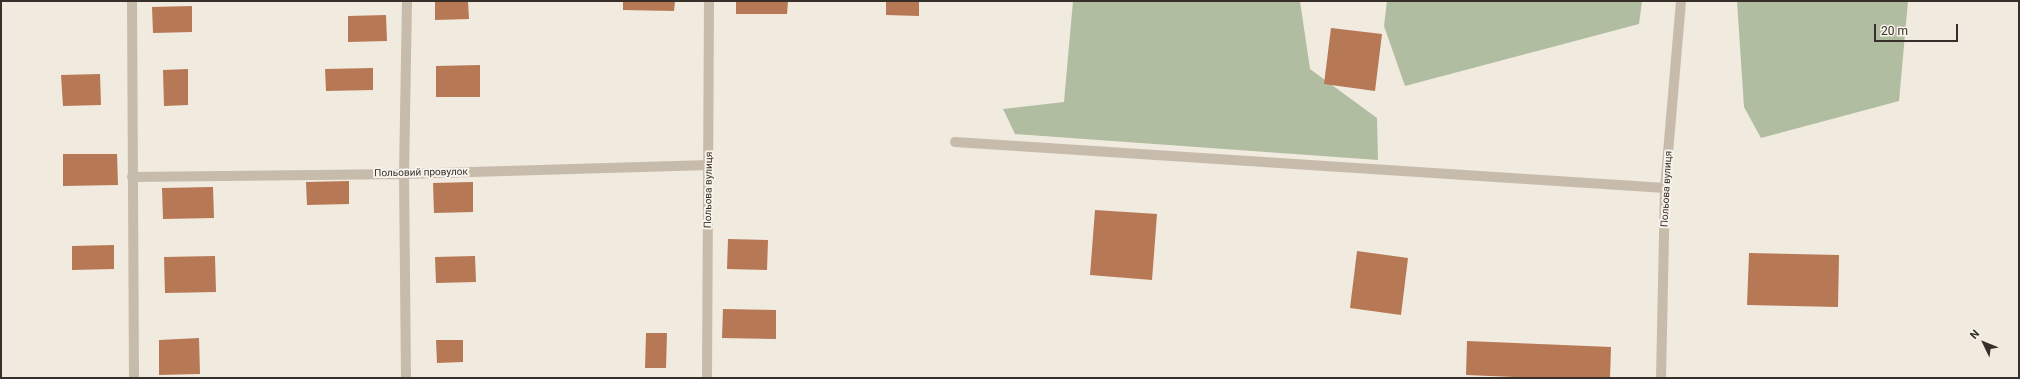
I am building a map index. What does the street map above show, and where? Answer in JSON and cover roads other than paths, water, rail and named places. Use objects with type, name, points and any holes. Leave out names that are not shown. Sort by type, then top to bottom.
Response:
[{"type":"street","points":[[132,1],[134,378]]},
{"type":"street","points":[[406,378],[404,174],[407,1]]},
{"type":"street","name":"Польова вулиця","points":[[707,378],[709,1]]},
{"type":"street","name":"Польова вулиця","points":[[1662,378],[1665,188],[1681,1]]},
{"type":"street","points":[[955,142],[1665,188]]},
{"type":"street","name":"Польовий провулок","points":[[132,177],[404,174],[709,165]]}]
